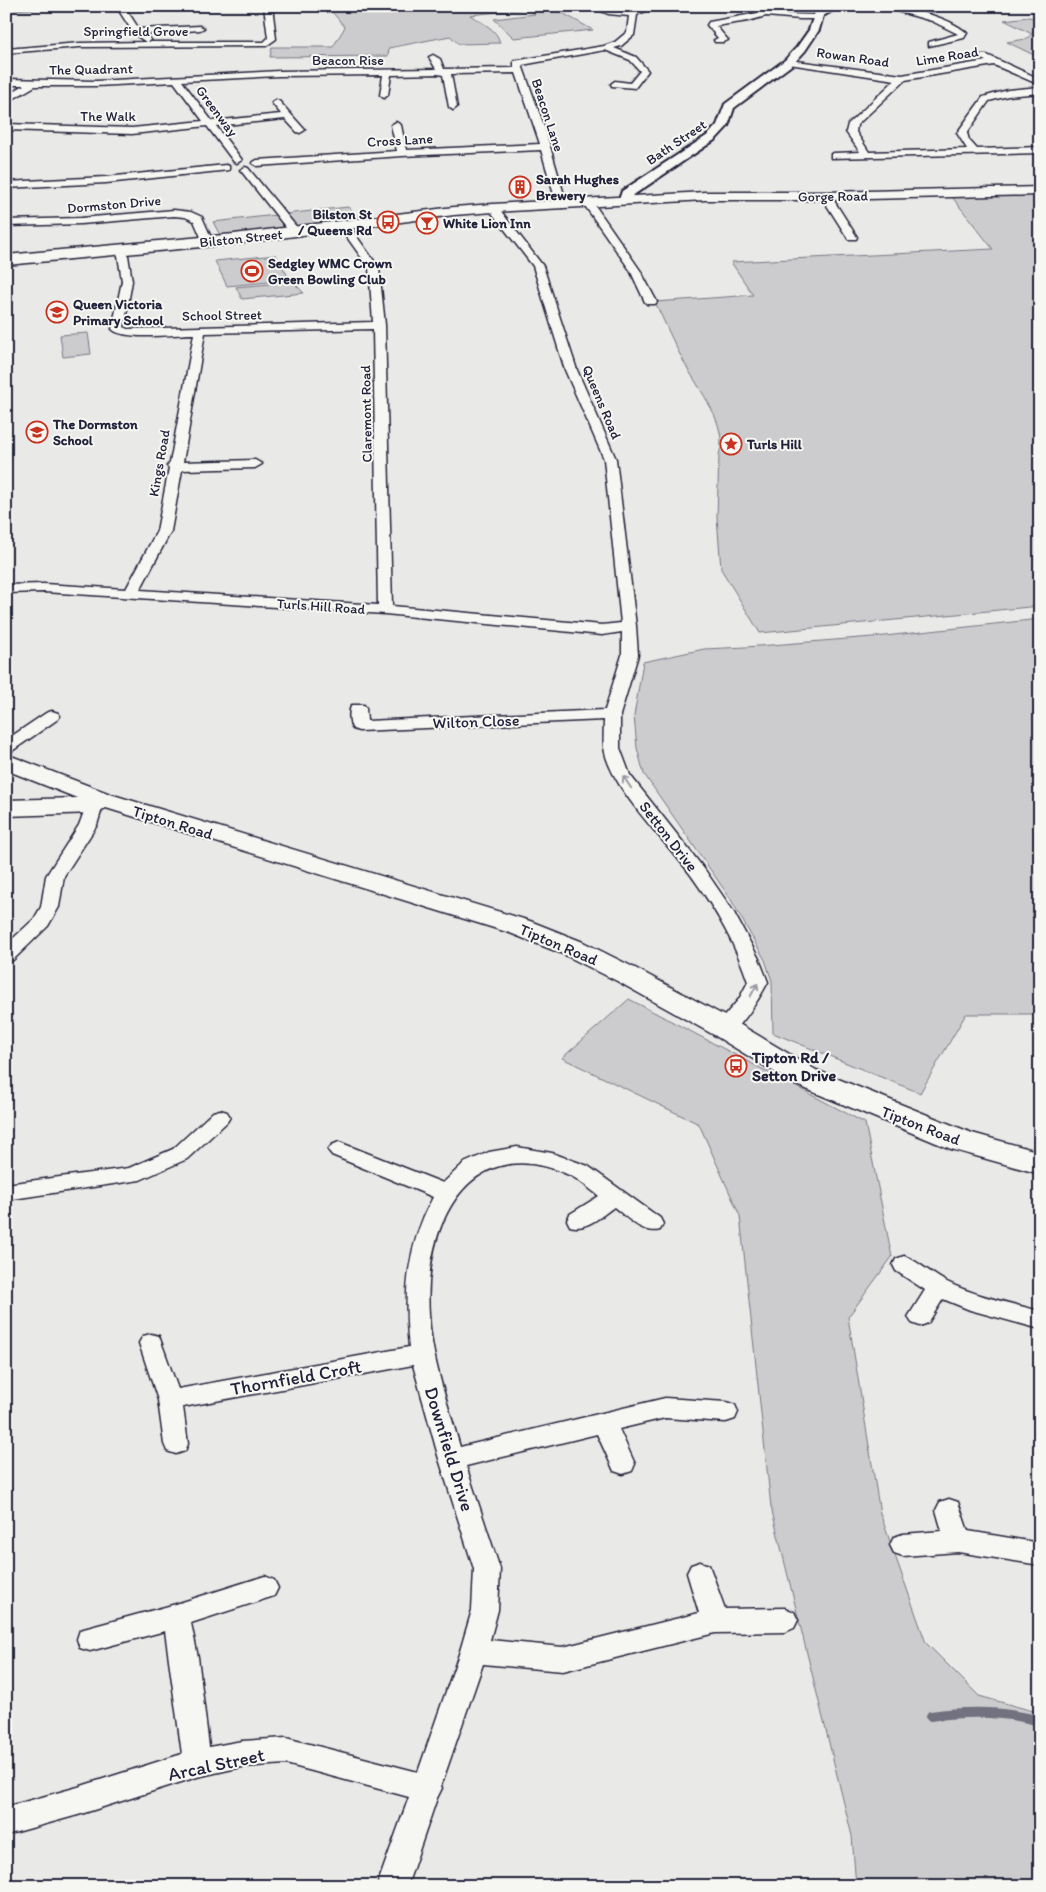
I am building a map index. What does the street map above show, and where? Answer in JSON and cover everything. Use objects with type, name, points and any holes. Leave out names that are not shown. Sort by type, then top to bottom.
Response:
[{"type":"main road","name":"Gorge Road","points":[[625,200],[705,196],[826,196],[1040,190]]},
{"type":"main road","name":"Bilston Street","points":[[6,260],[208,242],[454,211],[625,200]]},
{"type":"main road","name":"Tipton Road","points":[[6,760],[98,802],[520,927],[573,948],[626,974],[724,1028],[805,1077],[962,1142],[1040,1163]]},
{"type":"main road","points":[[6,808],[98,802]]},
{"type":"street","points":[[6,7],[34,6]]},
{"type":"street","points":[[120,6],[138,32],[147,40],[146,44]]},
{"type":"street","name":"Springfield Grove","points":[[6,51],[54,46],[266,44],[272,39],[268,6]]},
{"type":"street","points":[[594,6],[604,10],[633,14],[643,8],[653,6]]},
{"type":"street","points":[[747,6],[764,14]]},
{"type":"street","points":[[718,40],[724,40],[712,24],[748,19],[764,14],[816,16],[836,6]]},
{"type":"street","points":[[882,6],[935,19],[963,33]]},
{"type":"street","name":"Beacon Rise","points":[[176,79],[284,74],[444,73],[518,66],[618,44],[631,33],[633,14]]},
{"type":"street","name":"Bath Street","points":[[625,200],[626,194],[712,138],[722,126],[729,106],[789,62],[814,30],[816,16]]},
{"type":"street","points":[[138,32],[200,28]]},
{"type":"street","points":[[933,42],[972,32]]},
{"type":"street","points":[[606,48],[636,61],[642,65],[644,71],[632,86],[615,84]]},
{"type":"street","name":"Lime Road","points":[[981,56],[1040,82]]},
{"type":"street","points":[[433,57],[444,73],[453,107]]},
{"type":"street","name":"Rowan Road","points":[[789,62],[902,78]]},
{"type":"street","name":"Lime Road","points":[[902,78],[926,72],[996,62]]},
{"type":"street","name":"Beacon Lane","points":[[518,66],[562,205]]},
{"type":"street","points":[[384,95],[387,73]]},
{"type":"street","name":"Rowan Road","points":[[866,155],[851,132],[853,124],[902,78]]},
{"type":"street","name":"The Quadrant","points":[[6,82],[32,84],[107,83],[176,79]]},
{"type":"street","name":"Greenway","points":[[176,79],[236,160]]},
{"type":"street","points":[[6,100],[32,84]]},
{"type":"street","points":[[974,152],[965,141],[962,133],[986,99],[995,95],[1040,90]]},
{"type":"street","points":[[276,103],[300,130]]},
{"type":"street","name":"The Walk","points":[[6,127],[132,131],[288,116]]},
{"type":"street","points":[[396,125],[402,153]]},
{"type":"street","name":"Cross Lane","points":[[257,163],[402,153],[545,147]]},
{"type":"street","points":[[834,156],[1040,150]]},
{"type":"street","name":"Greenway","points":[[226,168],[224,164],[236,160],[250,160],[257,163]]},
{"type":"street","points":[[6,185],[106,180],[226,168],[245,170],[255,167],[257,163]]},
{"type":"street","points":[[245,170],[295,232]]},
{"type":"street","points":[[826,196],[852,237]]},
{"type":"street","points":[[588,203],[635,270],[651,302]]},
{"type":"street","name":"Queens Road","points":[[493,208],[538,266],[571,370],[610,459],[629,626]]},
{"type":"street","name":"Dormston Drive","points":[[6,223],[81,221],[174,213],[186,214],[198,219],[208,242]]},
{"type":"street","name":"Claremont Road","points":[[344,226],[374,268],[379,326],[385,610]]},
{"type":"street","name":"School Street","points":[[122,249],[128,281],[118,329],[125,332],[379,326]]},
{"type":"street","name":"Kings Road","points":[[130,595],[164,531],[174,466],[200,330]]},
{"type":"street","points":[[174,466],[255,464]]},
{"type":"street","name":"Turls Hill Road","points":[[9,589],[44,588],[385,610],[602,630],[629,626]]},
{"type":"street","name":"Setton Drive","points":[[629,626],[630,655],[612,715],[612,748],[622,775],[724,911],[750,959],[758,982],[747,1002],[724,1028]]},
{"type":"street","name":"Wilton Close","points":[[358,708],[358,726],[612,715]]},
{"type":"street","points":[[6,748],[52,716]]},
{"type":"street","points":[[6,956],[41,922],[50,907],[55,876],[88,825],[98,802]]},
{"type":"street","points":[[6,1192],[132,1175],[180,1154],[220,1117]]},
{"type":"street","points":[[339,1150],[446,1193]]},
{"type":"street","name":"Downfield Drive","points":[[392,1886],[428,1788],[474,1651],[485,1610],[487,1569],[451,1459],[422,1354],[417,1312],[419,1274],[425,1244],[435,1214],[446,1193],[472,1168],[490,1160],[516,1155],[552,1161],[580,1170],[652,1224]]},
{"type":"street","points":[[578,1220],[615,1196]]},
{"type":"street","points":[[904,1265],[938,1288],[970,1301],[1040,1320]]},
{"type":"street","points":[[920,1317],[938,1288]]},
{"type":"street","points":[[151,1343],[170,1400],[176,1444]]},
{"type":"street","name":"Thornfield Croft","points":[[170,1400],[422,1354]]},
{"type":"street","points":[[451,1459],[665,1408],[726,1412]]},
{"type":"street","points":[[604,1422],[623,1464]]},
{"type":"street","points":[[949,1510],[958,1541]]},
{"type":"street","points":[[903,1544],[958,1541],[1040,1554]]},
{"type":"street","points":[[700,1573],[715,1621]]},
{"type":"street","points":[[90,1639],[176,1616],[265,1588]]},
{"type":"street","points":[[176,1616],[184,1657],[197,1763]]},
{"type":"street","points":[[474,1651],[563,1659],[715,1621],[785,1620]]},
{"type":"street","name":"Arcal Street","points":[[6,1821],[78,1801],[197,1763],[242,1754],[286,1751],[428,1788]]},
{"type":"shaded area","points":[[327,6],[550,6],[593,30],[514,38],[494,19],[535,14],[527,9],[470,15],[496,33],[500,43],[459,44],[450,36],[389,48],[388,56],[270,57],[272,47],[333,47],[345,27]]},
{"type":"shaded area","points":[[1028,17],[1040,19],[1040,58],[1007,42],[1026,39],[1032,34],[1004,20]]},
{"type":"shaded area","points":[[1040,193],[1040,606],[760,633],[721,569],[717,517],[720,432],[705,396],[681,356],[655,302],[753,295],[731,262],[993,249],[952,197]]},
{"type":"shaded area","points":[[348,207],[362,220],[220,235],[213,222]]},
{"type":"shaded area","name":"Sedgley WMC Crown Green Bowling Club","points":[[276,255],[290,280],[227,286],[215,261]]},
{"type":"shaded area","points":[[293,282],[304,293],[242,299],[236,287]]},
{"type":"shaded area","points":[[88,333],[91,354],[63,357],[60,335]]},
{"type":"shaded area","points":[[1040,619],[1040,1014],[966,1014],[920,1093],[773,1033],[772,981],[765,960],[730,898],[644,774],[637,748],[634,716],[643,662],[704,649],[885,636]]},
{"type":"shaded area","points":[[629,999],[865,1123],[892,1257],[848,1317],[880,1513],[926,1643],[979,1696],[1040,1713],[1040,1886],[856,1886],[852,1836],[771,1507],[740,1216],[699,1124],[562,1058]]},
{"type":"waterway","points":[[931,1716],[986,1713],[1013,1715],[1040,1721]]},
{"type":"place","name":"Sarah Hughes Brewery","points":[[520,187]]},
{"type":"place","name":"Bilston St / Queens Rd","points":[[388,222]]},
{"type":"place","name":"White Lion Inn","points":[[427,223]]},
{"type":"place","name":"Sedgley WMC Crown Green Bowling Club","points":[[252,271]]},
{"type":"place","name":"Queen Victoria Primary School","points":[[57,312]]},
{"type":"place","name":"The Dormston School","points":[[37,432]]},
{"type":"place","name":"Turls Hill","points":[[731,444]]},
{"type":"place","name":"Tipton Rd / Setton Drive","points":[[736,1066]]}]
